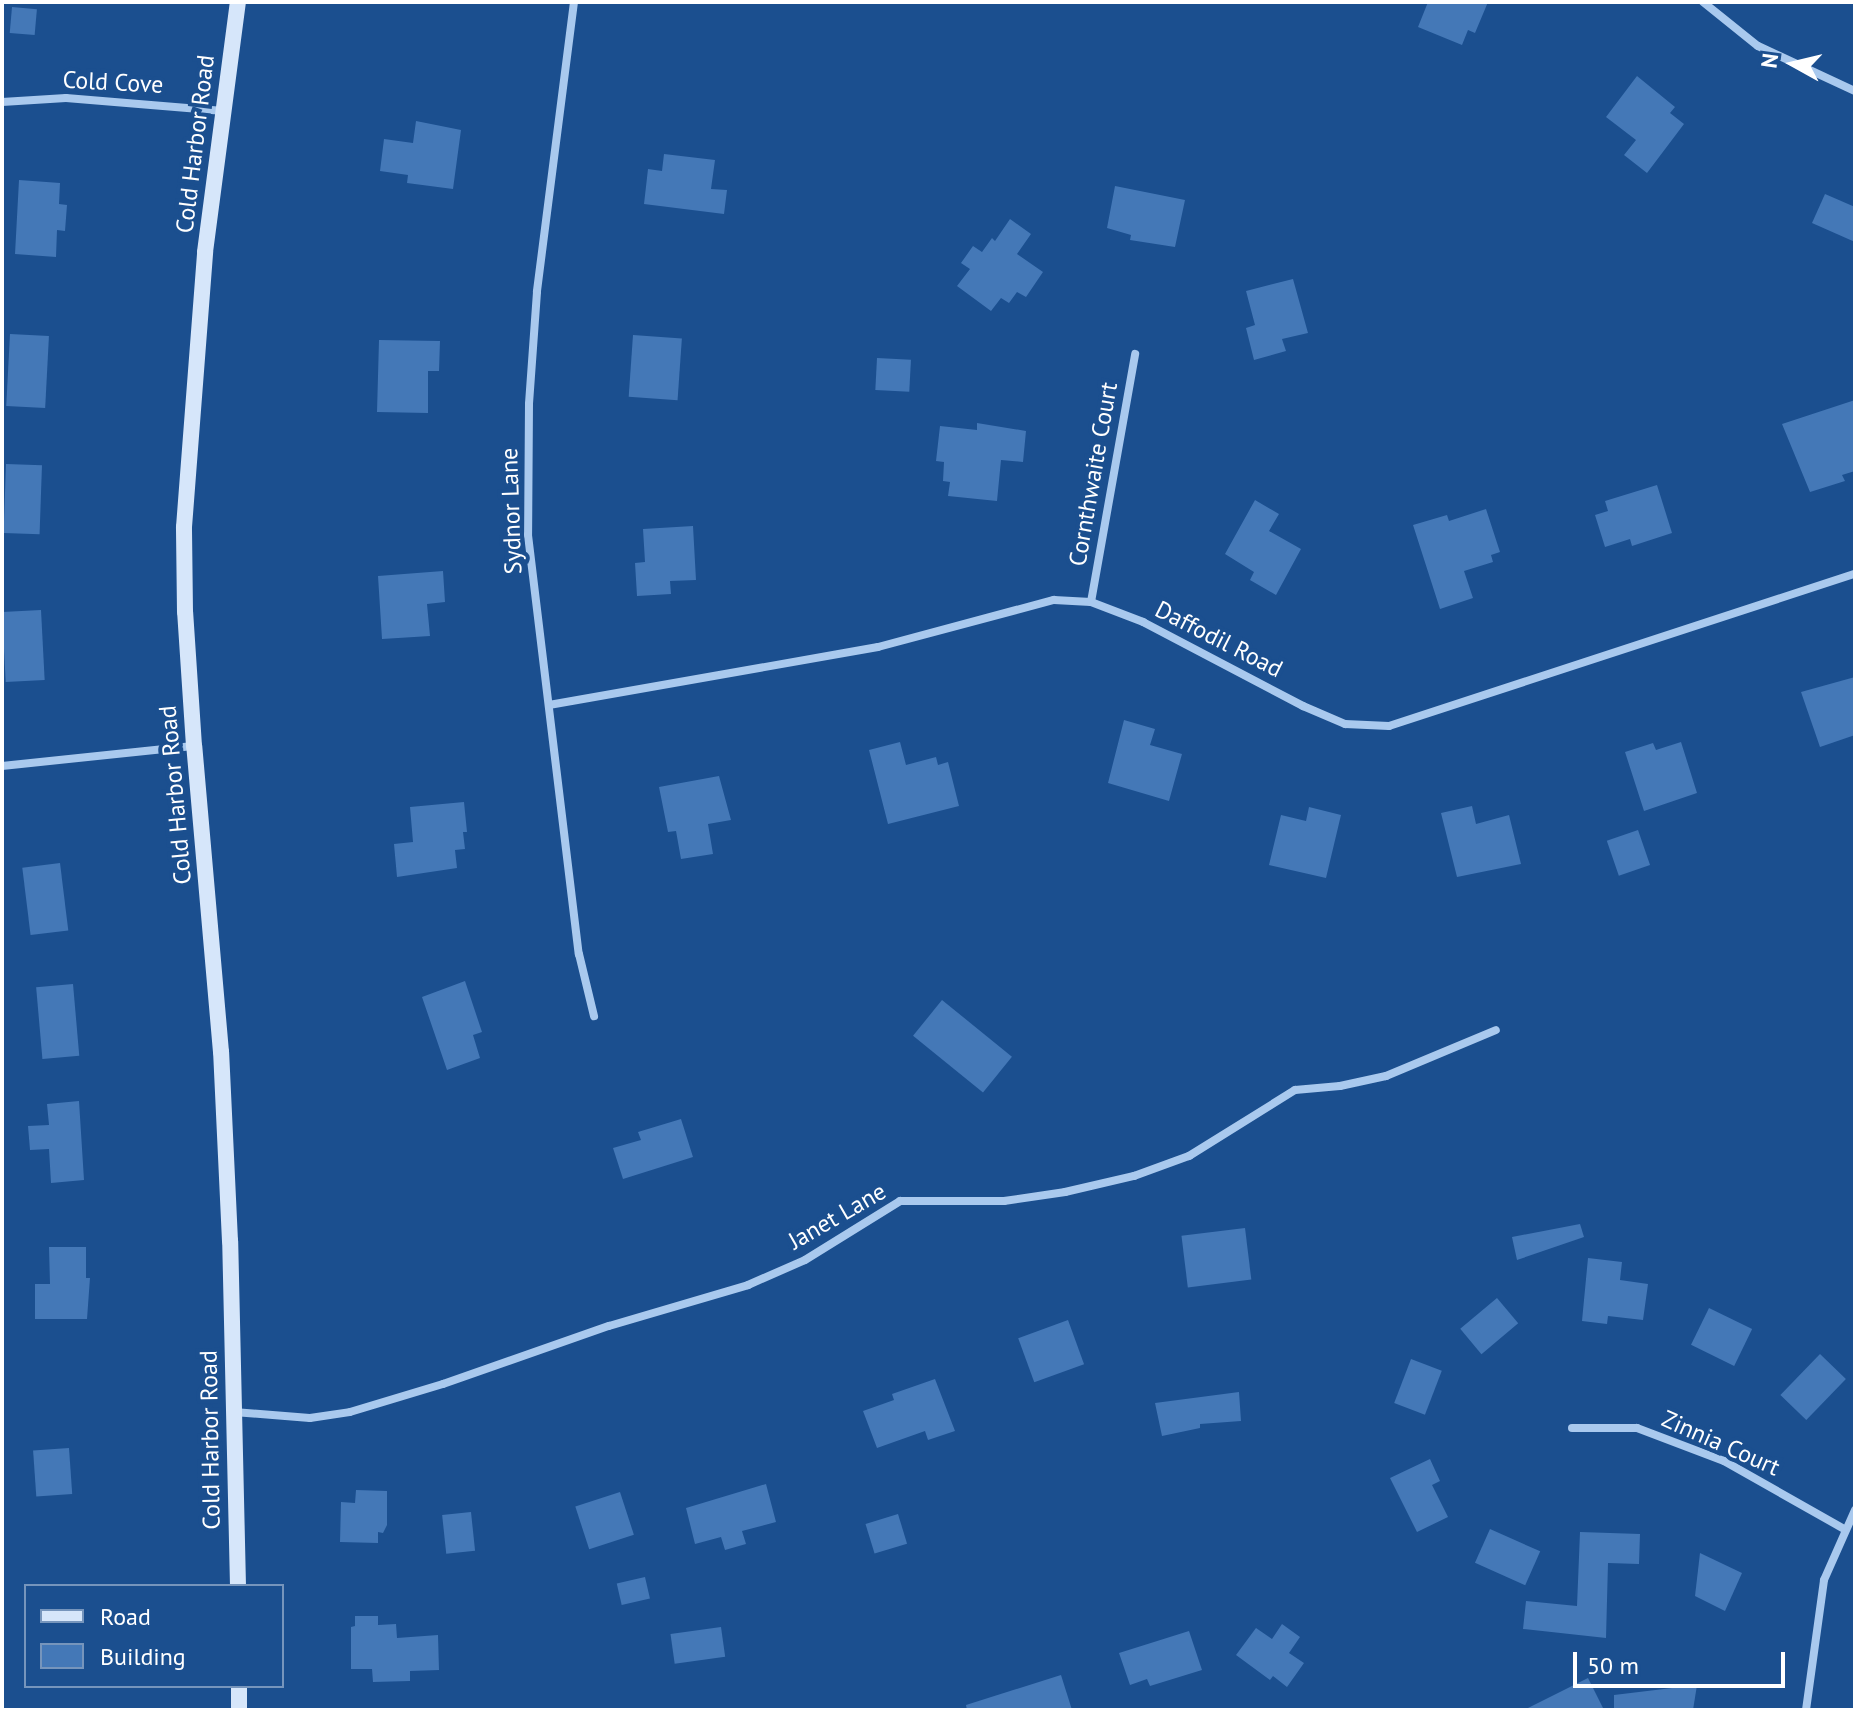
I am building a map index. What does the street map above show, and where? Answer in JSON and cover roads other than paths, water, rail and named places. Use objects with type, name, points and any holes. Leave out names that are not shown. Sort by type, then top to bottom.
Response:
[{"type":"main road","name":"Cold Harbor Road","points":[[238,2],[191,396],[184,527],[185,612],[194,746],[221,1052],[230,1241],[238,1584]]},
{"type":"main road","points":[[239,1688],[239,1710]]},
{"type":"street","name":"Sydnor Lane","points":[[574,2],[537,292],[529,404],[528,535],[579,954],[594,1016]]},
{"type":"street","points":[[1703,2],[1758,46],[1790,64],[1855,91]]},
{"type":"street","name":"Cold Cove","points":[[2,102],[108,99],[223,111]]},
{"type":"street","name":"Cornthwaite Court","points":[[1091,602],[1135,354]]},
{"type":"street","name":"Daffodil Road","points":[[549,705],[878,647],[1014,607],[1054,600],[1091,602],[1143,622],[1303,706],[1345,724],[1389,726],[1855,574]]},
{"type":"street","points":[[2,766],[194,746]]},
{"type":"street","name":"Janet Lane","points":[[233,1412],[310,1418],[350,1412],[443,1384],[609,1326],[748,1285],[805,1260],[900,1201],[1004,1201],[1065,1192],[1134,1176],[1189,1156],[1295,1090],[1340,1086],[1386,1076],[1496,1030]]},
{"type":"street","name":"Zinnia Court","points":[[1572,1428],[1637,1428],[1724,1461],[1844,1529]]},
{"type":"street","points":[[1806,1710],[1818,1606],[1844,1529],[1855,1510]]}]
